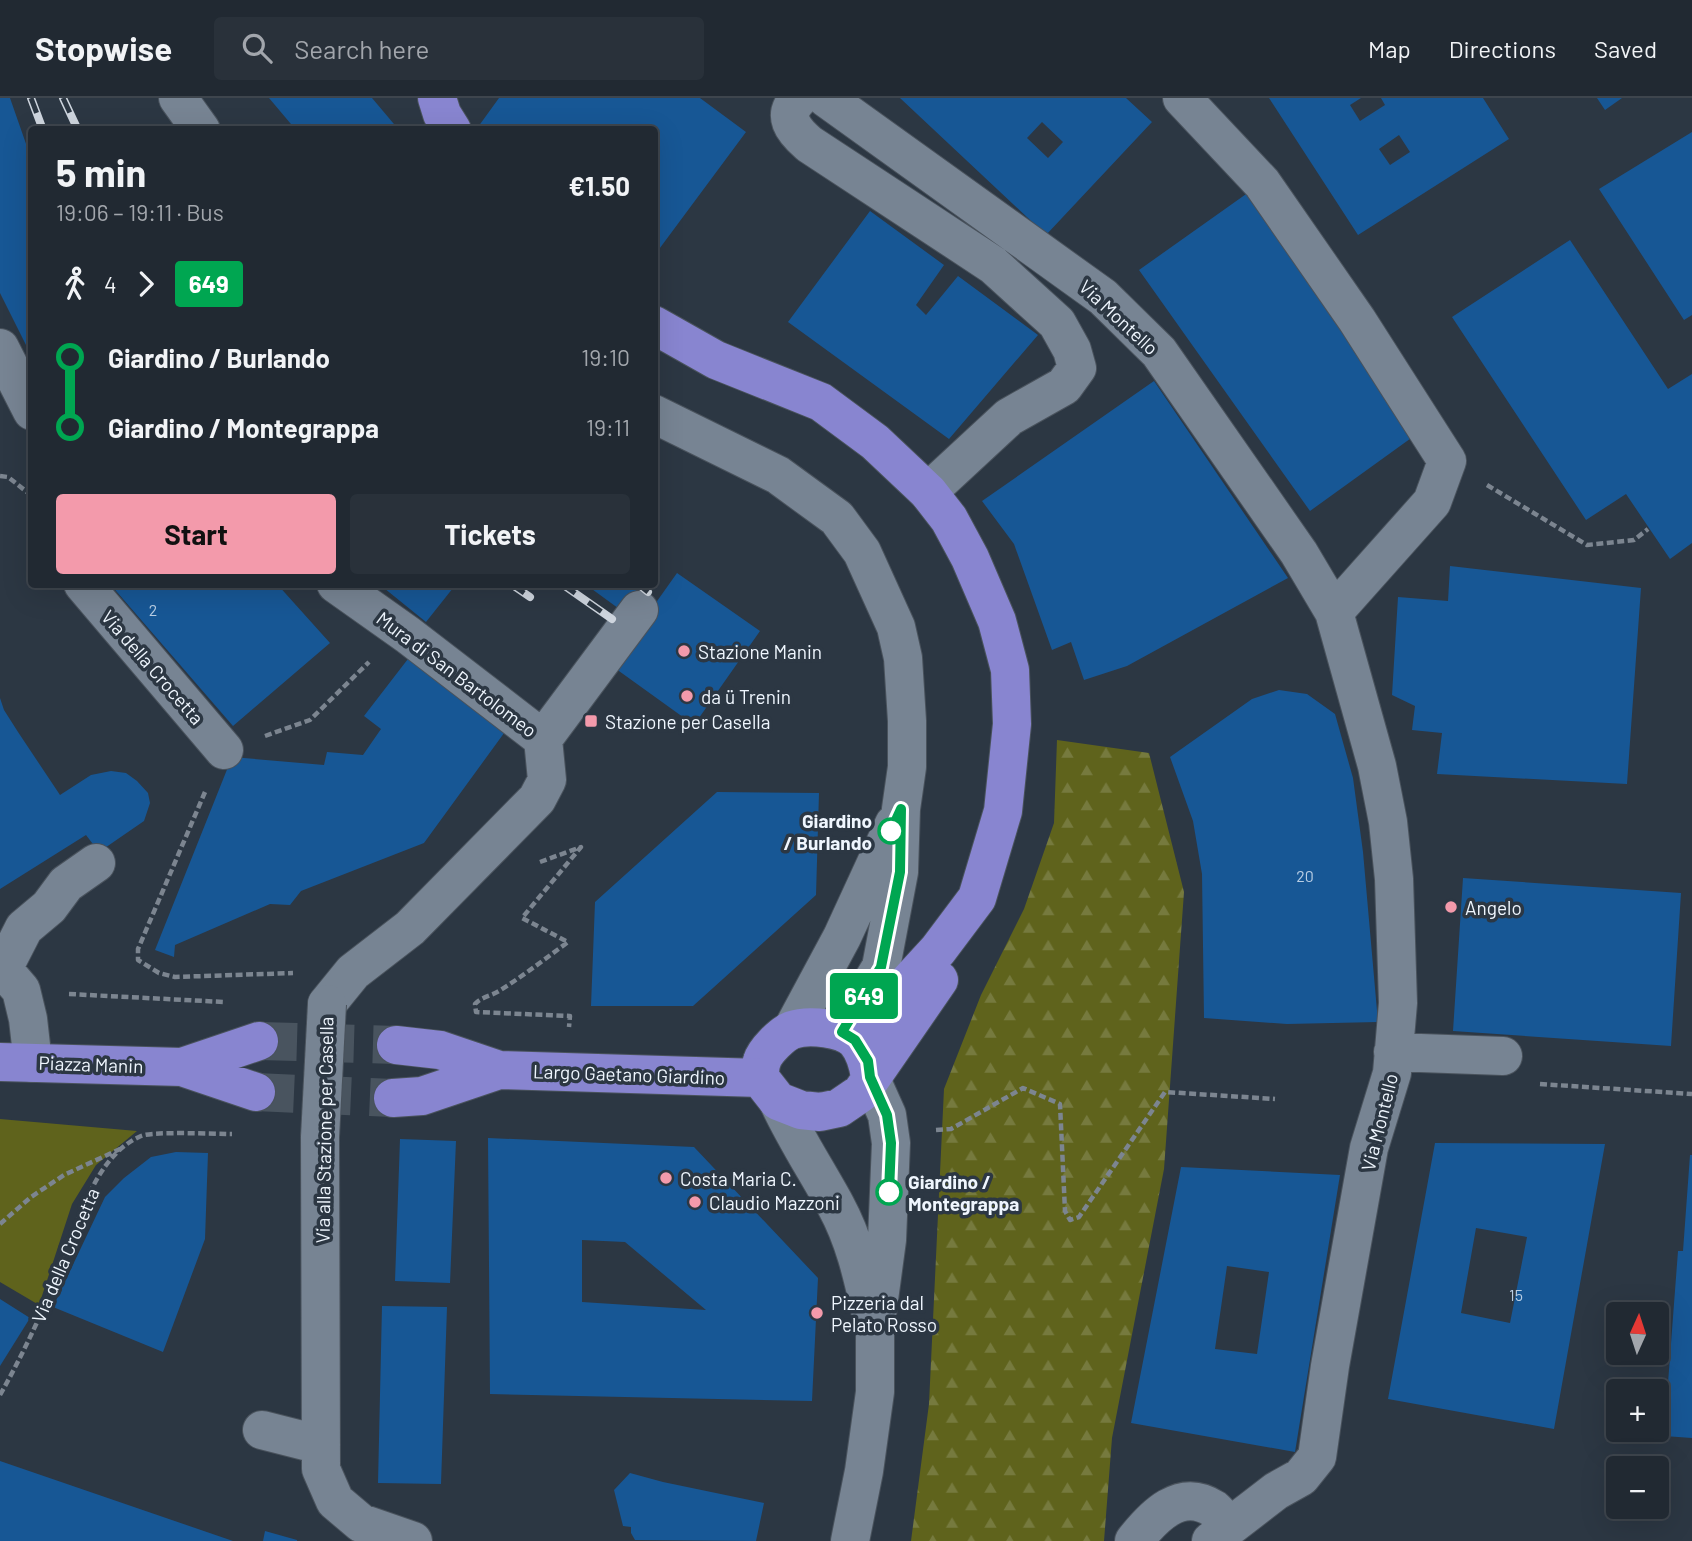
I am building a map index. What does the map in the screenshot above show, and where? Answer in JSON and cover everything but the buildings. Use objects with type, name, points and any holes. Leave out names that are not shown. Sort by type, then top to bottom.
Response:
[{"type":"main road","points":[[437,98],[450,126]]},
{"type":"main road","points":[[658,327],[716,360],[821,402],[875,442],[928,492],[949,519],[970,558],[997,621],[1010,670],[1012,723],[1003,811],[976,898],[938,950],[848,1036]]},
{"type":"main road","name":"Largo Gaetano Giardino","points":[[396,1045],[440,1050],[499,1070],[769,1089],[801,1110],[820,1112],[839,1108],[861,1093],[937,984],[976,898]]},
{"type":"main road","points":[[769,1089],[762,1060],[773,1045],[792,1030],[817,1027],[848,1036],[868,1061],[870,1077]]},
{"type":"main road","name":"Piazza Manin","points":[[182,1067],[259,1041]]},
{"type":"main road","name":"Piazza Manin","points":[[16,1063],[182,1067],[256,1092]]},
{"type":"main road","name":"Largo Gaetano Giardino","points":[[393,1098],[422,1096],[499,1070]]},
{"type":"street","points":[[178,98],[198,126]]},
{"type":"street","points":[[1182,98],[1262,183],[1357,320],[1447,461],[1432,502],[1334,612]]},
{"type":"street","name":"Via Montello","points":[[928,492],[1009,417],[1064,386],[1077,368],[1072,350],[1057,323],[993,265],[793,131],[789,116],[802,99],[1103,296],[1159,352],[1299,553],[1334,612],[1377,766],[1388,822],[1394,879],[1398,1003],[1392,1073],[1369,1148],[1330,1366],[1317,1457],[1301,1477],[1276,1492],[1220,1534]]},
{"type":"street","points":[[0,348],[28,403]]},
{"type":"street","points":[[658,416],[778,475],[837,518],[862,552],[896,626],[903,658],[907,767],[901,809],[900,872],[881,967],[848,1036]]},
{"type":"street","name":"Via della Crocetta","points":[[86,588],[224,750]]},
{"type":"street","name":"Mura di San Bartolomeo","points":[[342,588],[408,635],[543,739]]},
{"type":"street","points":[[543,739],[639,610]]},
{"type":"street","name":"Via alla Stazione per Casella","points":[[413,1541],[361,1523],[335,1501],[321,1469],[320,1137],[327,1004],[352,972],[410,928],[537,799],[547,780],[543,739]]},
{"type":"street","points":[[792,1030],[842,937],[901,809]]},
{"type":"street","points":[[16,1063],[28,1019],[21,990],[1,969],[24,928],[50,907],[66,884],[96,863]]},
{"type":"street","points":[[1393,1052],[1503,1056]]},
{"type":"street","points":[[850,1541],[864,1471],[875,1392],[875,1329],[887,1240],[891,1143],[887,1115],[870,1077]]},
{"type":"street","points":[[769,1089],[837,1208],[856,1250],[875,1329]]},
{"type":"street","points":[[262,1430],[321,1445]]},
{"type":"street","points":[[1134,1541],[1167,1506],[1193,1502],[1213,1509],[1220,1534]]},
{"type":"path","points":[[1447,461],[1587,545],[1633,540],[1648,529]]},
{"type":"path","points":[[0,476],[8,477],[28,493]]},
{"type":"path","points":[[352,972],[175,977],[159,973],[138,960],[138,949],[224,750],[310,720],[366,664],[408,635]]},
{"type":"path","points":[[533,865],[581,847],[522,918],[568,942],[530,971],[491,996],[480,999],[475,1004],[476,1012],[570,1016],[569,1033]]},
{"type":"path","points":[[67,994],[232,1002]]},
{"type":"path","points":[[924,1131],[951,1129],[1023,1088],[1060,1104],[1065,1211],[1070,1220],[1079,1217],[1166,1092],[1275,1099]]},
{"type":"path","name":"Via della Crocetta","points":[[0,1395],[20,1360],[57,1277],[80,1211],[102,1172],[122,1148],[143,1135],[239,1134]]},
{"type":"path","points":[[0,1224],[31,1197],[64,1175],[122,1148]]},
{"type":"green space","points":[[1057,740],[1149,753],[1184,892],[1164,1169],[1112,1438],[1104,1541],[911,1541],[929,1404],[944,1089],[981,995],[1024,909],[1054,823]]},
{"type":"green space","points":[[0,1119],[137,1131],[96,1165],[72,1204],[39,1305],[0,1282]]},
{"type":"tunnel","points":[[259,1041],[396,1045]]},
{"type":"tunnel","points":[[256,1092],[393,1098]]},
{"type":"railway","points":[[31,98],[42,126]]},
{"type":"railway","points":[[63,98],[76,126]]},
{"type":"railway","points":[[517,588],[530,597]]},
{"type":"railway","points":[[568,588],[612,619]]},
{"type":"railway","points":[[643,588],[648,592]]},
{"type":"bus line","name":"649","points":[[889,1192],[891,1143],[887,1115],[870,1077],[868,1061],[855,1040],[842,1032],[881,967],[900,872],[901,809],[891,831]]},
{"type":"place","name":"Stazione Manin","points":[[684,651]]},
{"type":"place","name":"da ü Trenin","points":[[687,696]]},
{"type":"place","name":"Stazione per Casella","points":[[591,721]]},
{"type":"place","name":"Giardino / Burlando","points":[[891,831]]},
{"type":"place","name":"Angelo","points":[[1451,907]]},
{"type":"place","name":"Costa Maria C.","points":[[666,1178]]},
{"type":"place","name":"Giardino / Montegrappa","points":[[889,1192]]},
{"type":"place","name":"Claudio Mazzoni","points":[[695,1202]]},
{"type":"place","name":"Pizzeria dal Pelato Rosso","points":[[817,1313]]}]
